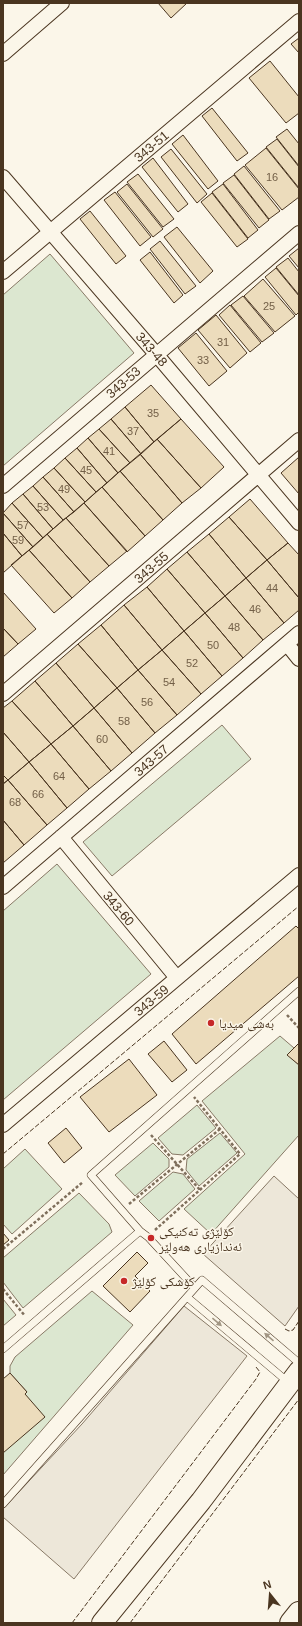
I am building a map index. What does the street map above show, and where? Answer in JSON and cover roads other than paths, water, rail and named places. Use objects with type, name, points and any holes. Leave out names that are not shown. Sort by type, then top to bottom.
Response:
[{"type":"highway","points":[[291,1623],[299,1613]]},
{"type":"street","points":[[3,54],[62,3]]},
{"type":"street","name":"343-51","points":[[3,272],[299,21]]},
{"type":"street","name":"343-48","points":[[3,177],[299,523]]},
{"type":"street","name":"343-53","points":[[3,486],[299,232]]},
{"type":"street","name":"343-55","points":[[3,694],[299,440]]},
{"type":"street","name":"343-57","points":[[3,887],[299,633]]},
{"type":"street","points":[[286,644],[299,659]]},
{"type":"street","name":"343-60","points":[[61,837],[177,978]]},
{"type":"street","name":"343-59","points":[[3,1124],[299,875]]},
{"type":"street","points":[[102,1623],[201,1501],[294,1378]]},
{"type":"lane","points":[[195,1288],[121,1210],[91,1175],[299,991]]},
{"type":"lane","points":[[3,1349],[140,1230]]},
{"type":"lane","points":[[3,1504],[202,1280],[299,1363]]},
{"type":"lane","points":[[188,1297],[294,1378]]},
{"type":"place","name":"بەشی میدیا","points":[[211,1023]]},
{"type":"place","name":"کۆلێژی تەکنیکی ئەندازیاری هەولێر","points":[[151,1238]]},
{"type":"place","name":"کۆشکی کۆلێژ","points":[[124,1281]]}]
